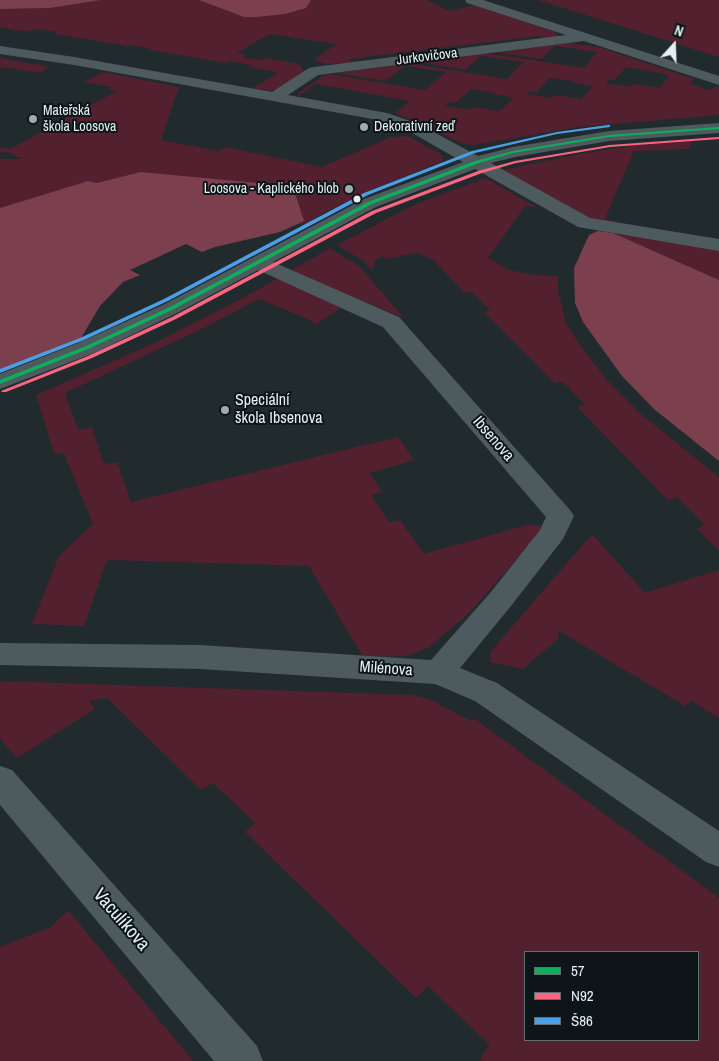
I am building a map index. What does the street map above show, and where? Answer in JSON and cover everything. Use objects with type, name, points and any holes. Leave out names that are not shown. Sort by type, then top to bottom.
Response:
[{"type":"street","name":"Jurkovičova","points":[[472,0],[719,81]]},
{"type":"street","name":"Jurkovičova","points":[[275,97],[314,71],[586,38]]},
{"type":"street","points":[[0,50],[74,61],[381,116],[413,127],[585,222],[719,245]]},
{"type":"street","points":[[0,382],[27,373],[86,348],[170,309],[370,203],[477,162],[513,152],[609,136],[719,128]]},
{"type":"street","name":"Ibsenova","points":[[259,263],[392,322],[560,516],[553,533],[439,672]]},
{"type":"street","name":"Milénova","points":[[0,654],[200,657],[439,672],[486,692],[719,851]]},
{"type":"street","name":"Vaculíkova","points":[[0,780],[242,1061]]},
{"type":"shaded area","points":[[0,0],[101,0],[50,8],[0,9]]},
{"type":"shaded area","points":[[101,0],[199,0],[244,17],[285,14],[305,8],[311,0],[427,0],[450,11],[474,5],[553,31],[558,35],[544,39],[540,36],[349,59],[352,63],[328,64],[315,61],[316,58],[337,44],[270,34],[237,53],[248,55],[243,58],[259,60],[265,58],[294,63],[300,65],[303,71],[300,75],[277,89],[269,91],[252,88],[278,73],[249,67],[251,65],[229,61],[226,63],[149,50],[151,49],[55,34],[57,32],[38,29],[26,32],[0,27],[0,9],[50,8]]},
{"type":"shaded area","points":[[199,0],[311,0],[306,8],[285,14],[244,17]]},
{"type":"shaded area","points":[[538,0],[719,0],[719,57]]},
{"type":"shaded area","points":[[568,43],[598,47],[694,79],[690,84],[709,90],[719,86],[719,115],[578,127],[474,145],[464,144],[395,113],[410,101],[316,84],[299,96],[298,93],[329,74],[425,90],[446,72],[405,66],[385,81],[335,73],[408,63],[507,79],[523,62],[481,56],[465,70],[420,62],[486,53],[584,68],[597,52],[555,46],[541,59],[495,52]],"holes":[[[626,67],[650,71],[669,75],[660,88],[634,84],[631,87],[606,83],[608,80],[615,80]],[[550,78],[593,86],[581,99],[555,95],[552,98],[527,94],[530,91],[537,92]],[[472,89],[514,98],[499,111],[474,107],[470,110],[445,106],[449,102],[455,103]]]},
{"type":"shaded area","points":[[0,58],[51,67],[39,73],[4,67],[0,69]]},
{"type":"shaded area","points":[[103,72],[179,87],[161,140],[219,151],[225,147],[322,167],[391,137],[407,136],[442,155],[443,161],[371,190],[316,217],[310,226],[88,181],[0,208],[0,159],[22,159],[9,153],[0,152],[0,147],[10,149],[117,91],[108,89],[111,87],[84,82]]},
{"type":"shaded area","points":[[692,141],[689,149],[634,151],[605,219],[617,221],[615,224],[594,220],[502,170],[574,155],[637,145]]},
{"type":"shaded area","points":[[141,172],[268,184],[292,184],[304,221],[280,232],[215,247],[202,252],[186,244],[130,270],[140,275],[123,282],[100,306],[81,338],[0,370],[0,208],[88,181],[97,183]]},
{"type":"shaded area","points":[[485,178],[536,207],[525,206],[488,258],[509,270],[535,275],[558,276],[558,290],[566,323],[579,344],[607,380],[642,415],[719,477],[719,551],[696,528],[705,525],[677,497],[668,500],[577,407],[585,405],[563,382],[555,383],[484,312],[490,310],[472,292],[465,293],[432,259],[416,253],[386,259],[382,256],[375,260],[372,271],[365,262],[337,245],[416,204]]},
{"type":"shaded area","points":[[598,231],[613,233],[719,280],[719,461],[654,409],[622,376],[583,322],[575,303],[574,268],[589,235]]},
{"type":"shaded area","points":[[613,233],[719,249],[719,280]]},
{"type":"shaded area","points":[[330,248],[359,266],[404,318],[356,298],[315,325],[310,320],[259,299],[204,328],[65,393],[78,430],[92,427],[104,464],[117,462],[131,502],[398,437],[414,460],[370,473],[382,492],[371,495],[389,522],[400,520],[424,554],[527,525],[543,526],[525,550],[468,614],[428,648],[407,656],[363,657],[309,566],[107,560],[84,626],[32,624],[59,556],[93,524],[64,454],[54,453],[36,395],[157,342],[252,293]]},
{"type":"shaded area","points":[[592,534],[645,593],[719,570],[719,718],[691,701],[685,706],[559,631],[558,639],[523,669],[490,662],[491,651]]},
{"type":"shaded area","points":[[0,681],[412,695],[429,699],[471,721],[475,719],[719,898],[719,1061],[482,1061],[480,1058],[490,1045],[428,986],[416,998],[245,832],[255,823],[213,783],[201,790],[107,698],[89,701],[95,709],[17,758],[0,739]]},
{"type":"shaded area","points":[[68,910],[193,1061],[0,1061],[0,947],[51,927]]},
{"type":"transit line","name":"Š86","points":[[0,371],[82,339],[166,300],[366,194],[474,152],[557,133],[608,126]]},
{"type":"transit line","name":"57","points":[[0,382],[86,348],[170,309],[370,203],[477,162],[513,152],[609,136],[719,128]]},
{"type":"transit line","name":"N92","points":[[4,391],[90,357],[174,318],[374,212],[480,172],[515,162],[610,146],[719,138]]},
{"type":"place","name":"Mateřská škola Loosova","points":[[33,119]]},
{"type":"place","name":"Dekorativní zeď","points":[[364,127]]},
{"type":"place","name":"Loosova - Kaplického blob","points":[[349,189]]},
{"type":"place","name":"Speciální škola Ibsenova","points":[[225,410]]}]
